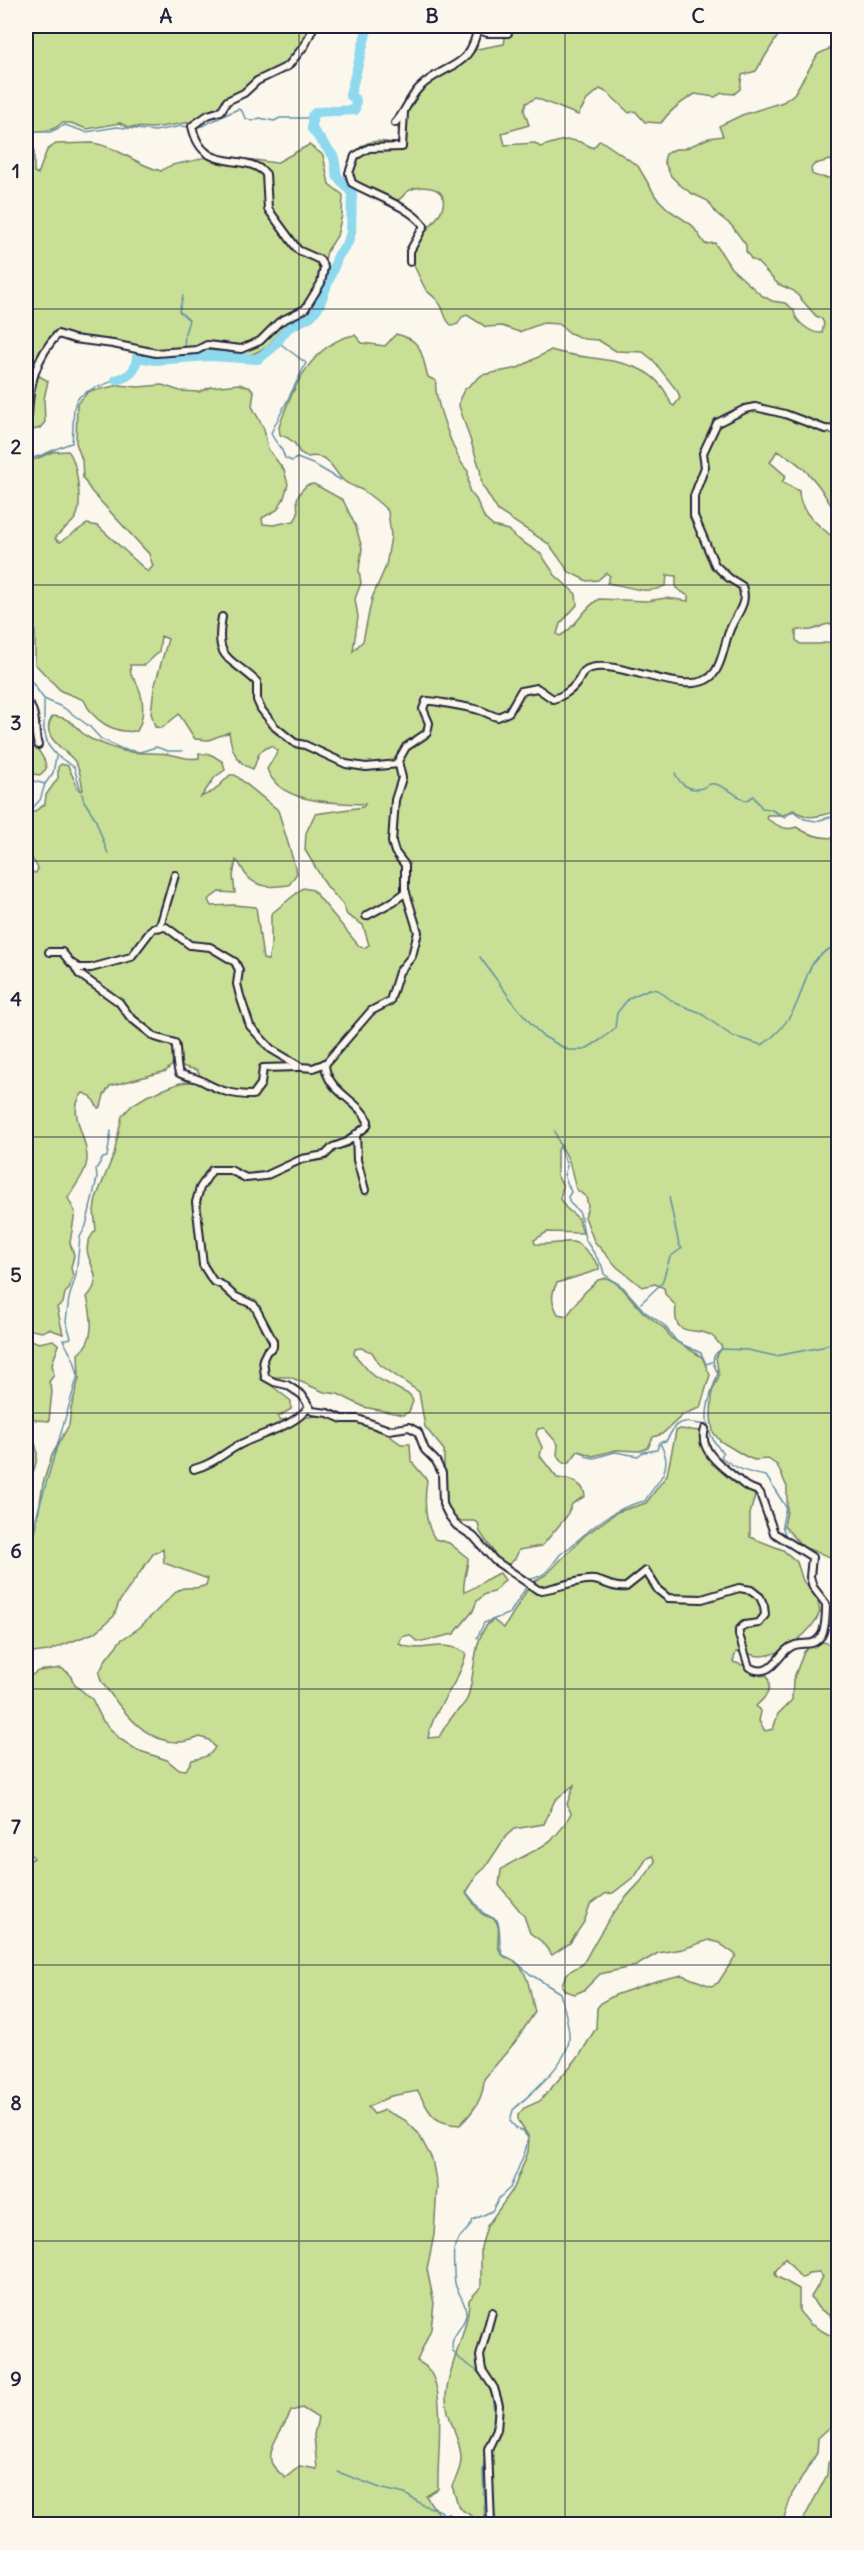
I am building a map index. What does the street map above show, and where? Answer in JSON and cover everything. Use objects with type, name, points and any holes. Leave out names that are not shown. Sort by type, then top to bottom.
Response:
[{"type":"street","points":[[26,420],[28,394],[34,373],[42,354],[58,334],[74,339],[156,353],[197,350],[207,345],[241,349],[260,341],[274,326],[299,314],[309,304],[321,283],[324,267],[320,260],[298,250],[268,209],[266,174],[259,168],[220,159],[205,151],[192,126],[208,115],[221,111],[227,101],[244,93],[257,81],[288,66],[305,45],[314,26]]},
{"type":"street","points":[[464,26],[508,33]]},
{"type":"street","points":[[395,123],[422,85],[436,74],[459,64],[474,45],[478,28]]},
{"type":"street","points":[[404,112],[402,147],[369,148],[355,156],[349,173],[352,183],[380,199],[395,203],[424,226],[410,251],[410,261]]},
{"type":"street","points":[[74,964],[79,974],[119,1002],[130,1017],[155,1037],[175,1043],[178,1053],[177,1067],[179,1072],[186,1077],[200,1080],[232,1095],[253,1095],[261,1084],[263,1068],[313,1068],[326,1063],[371,1011],[390,1001],[399,972],[412,956],[417,940],[418,928],[406,892],[405,865],[395,852],[392,842],[395,800],[402,778],[400,756],[406,747],[427,733],[429,723],[423,709],[424,705],[430,700],[481,710],[498,717],[509,712],[520,691],[537,688],[550,698],[558,698],[575,686],[583,672],[593,667],[623,668],[675,682],[692,683],[711,677],[718,667],[731,626],[745,597],[742,586],[720,571],[711,559],[694,516],[694,496],[705,467],[703,453],[717,423],[737,415],[744,409],[755,407],[785,414],[825,429],[838,430]]},
{"type":"street","points":[[222,617],[219,645],[227,657],[257,682],[257,700],[275,727],[296,743],[346,764],[366,767],[399,764]]},
{"type":"street","points":[[26,702],[33,711],[34,734],[38,744]]},
{"type":"street","points":[[49,952],[62,952],[79,968],[91,968],[130,957],[148,934],[160,926],[175,875]]},
{"type":"street","points":[[366,916],[406,892]]},
{"type":"street","points":[[160,926],[170,929],[190,945],[210,947],[235,962],[239,970],[237,984],[250,1026],[279,1056],[301,1067]]},
{"type":"street","points":[[326,1063],[326,1071],[338,1092],[364,1113],[367,1119],[366,1126],[348,1142],[333,1148],[320,1158],[302,1159],[258,1178],[246,1178],[230,1170],[212,1170],[200,1188],[196,1202],[202,1259],[206,1273],[234,1296],[250,1303],[256,1309],[273,1341],[273,1347],[267,1351],[263,1359],[266,1377],[269,1380],[293,1388],[302,1395],[308,1408],[315,1413],[358,1419],[389,1430],[409,1427],[418,1432],[425,1450],[436,1461],[442,1473],[443,1504],[449,1516],[456,1525],[474,1537],[494,1560],[538,1590],[543,1591],[568,1582],[594,1580],[609,1586],[626,1587],[646,1571],[658,1590],[668,1598],[702,1599],[744,1588],[756,1593],[764,1606],[765,1615],[759,1623],[744,1625],[739,1630],[739,1635],[749,1667],[760,1671],[766,1670],[792,1646],[809,1645],[821,1636],[825,1628],[826,1604],[813,1587],[810,1576],[812,1557],[774,1533],[760,1493],[746,1486],[739,1478],[716,1463],[705,1446],[703,1434],[705,1429]]},
{"type":"street","points":[[356,1134],[357,1160],[365,1190]]},
{"type":"street","points":[[194,1469],[220,1459],[239,1444],[295,1420],[308,1408]]},
{"type":"street","points":[[490,2524],[488,2449],[497,2430],[499,2405],[494,2388],[482,2370],[480,2356],[492,2312]]},
{"type":"green space","points":[[26,26],[311,26],[303,44],[288,63],[219,108],[192,122],[154,128],[128,127],[120,123],[87,129],[71,123],[62,123],[49,130],[26,131]]},
{"type":"green space","points":[[484,26],[784,26],[756,71],[742,75],[740,89],[734,94],[722,93],[715,97],[695,94],[676,107],[661,123],[645,122],[635,111],[629,113],[608,93],[600,89],[587,100],[578,115],[536,98],[526,103],[524,110],[529,125],[502,133],[505,145],[535,143],[540,147],[572,140],[593,148],[600,140],[638,166],[656,197],[669,210],[692,225],[705,244],[715,243],[731,268],[761,295],[772,301],[785,303],[794,310],[804,326],[818,333],[822,333],[824,323],[821,318],[816,316],[794,291],[778,284],[757,262],[751,259],[746,251],[746,245],[732,226],[716,213],[708,201],[680,185],[671,176],[664,161],[666,154],[675,149],[684,149],[709,138],[723,136],[719,126],[742,115],[783,102],[794,94],[818,54],[838,45],[838,165],[830,160],[815,164],[811,168],[815,176],[838,181],[838,512],[812,477],[796,462],[777,451],[770,462],[786,476],[782,482],[799,491],[807,514],[838,542],[838,625],[828,624],[811,630],[798,630],[796,640],[800,644],[820,644],[838,640],[838,812],[811,817],[793,810],[784,815],[767,815],[766,818],[785,828],[796,827],[822,837],[838,837],[838,1566],[833,1558],[803,1547],[784,1526],[787,1511],[787,1487],[777,1465],[768,1459],[754,1460],[745,1456],[720,1441],[713,1432],[712,1392],[719,1376],[716,1358],[722,1347],[712,1336],[681,1328],[676,1317],[676,1306],[665,1294],[664,1288],[655,1284],[642,1287],[617,1267],[594,1241],[585,1217],[588,1206],[586,1197],[576,1189],[569,1161],[561,1145],[557,1152],[557,1175],[563,1186],[560,1199],[566,1208],[578,1218],[583,1233],[547,1232],[534,1240],[535,1244],[577,1243],[590,1255],[599,1269],[557,1283],[553,1291],[553,1299],[558,1314],[567,1316],[583,1294],[598,1280],[606,1278],[622,1288],[643,1312],[664,1328],[671,1338],[702,1357],[710,1375],[700,1408],[684,1414],[662,1434],[653,1437],[648,1448],[640,1451],[616,1450],[593,1456],[578,1451],[569,1463],[563,1463],[557,1455],[558,1444],[544,1428],[538,1429],[536,1434],[542,1447],[540,1456],[557,1478],[576,1482],[582,1488],[585,1496],[572,1504],[566,1517],[542,1546],[519,1550],[515,1559],[509,1564],[501,1563],[480,1532],[478,1523],[459,1521],[449,1514],[444,1503],[444,1450],[425,1427],[419,1392],[379,1364],[372,1352],[361,1348],[355,1349],[354,1354],[373,1376],[410,1395],[413,1401],[409,1412],[403,1415],[364,1407],[338,1394],[324,1392],[290,1377],[261,1377],[291,1401],[291,1409],[278,1417],[280,1420],[327,1415],[335,1420],[350,1420],[365,1424],[384,1432],[401,1444],[410,1444],[411,1461],[427,1480],[426,1511],[431,1532],[435,1539],[449,1543],[468,1558],[464,1592],[500,1573],[505,1580],[494,1592],[485,1594],[477,1601],[473,1611],[454,1634],[418,1642],[409,1635],[402,1637],[399,1644],[408,1647],[448,1646],[466,1653],[458,1675],[435,1716],[428,1738],[439,1737],[450,1719],[467,1699],[478,1644],[486,1626],[493,1620],[504,1628],[527,1590],[535,1581],[547,1574],[584,1536],[617,1512],[646,1503],[667,1475],[676,1431],[680,1429],[700,1431],[712,1464],[752,1490],[755,1495],[750,1514],[750,1537],[783,1550],[797,1562],[803,1581],[817,1598],[820,1612],[804,1635],[796,1642],[769,1655],[760,1656],[736,1652],[733,1662],[746,1666],[761,1676],[767,1675],[768,1692],[756,1706],[761,1712],[759,1721],[765,1731],[773,1729],[778,1714],[792,1700],[793,1680],[804,1652],[809,1647],[823,1642],[838,1646],[838,2321],[818,2308],[811,2297],[823,2277],[819,2272],[808,2273],[801,2278],[785,2258],[775,2272],[776,2276],[799,2289],[799,2311],[810,2324],[838,2340],[838,2420],[818,2438],[817,2453],[792,2494],[782,2524],[484,2524],[459,2508],[452,2486],[460,2466],[461,2452],[448,2412],[446,2396],[468,2312],[469,2300],[481,2287],[481,2247],[487,2226],[514,2188],[528,2152],[529,2137],[518,2121],[518,2115],[524,2108],[540,2101],[580,2055],[596,2028],[597,2008],[602,2002],[615,1995],[656,1981],[682,1975],[711,1986],[718,1983],[736,1955],[719,1943],[709,1940],[683,1949],[658,1953],[636,1966],[600,1974],[584,1990],[575,1994],[565,1991],[562,1986],[567,1974],[583,1964],[611,1916],[655,1861],[652,1856],[647,1858],[636,1875],[613,1893],[605,1894],[590,1905],[584,1922],[570,1943],[552,1955],[541,1941],[530,1933],[524,1916],[499,1885],[501,1870],[543,1846],[565,1824],[571,1813],[567,1804],[574,1785],[555,1800],[544,1824],[514,1829],[506,1836],[466,1893],[480,1912],[497,1923],[499,1950],[504,1957],[521,1967],[529,1986],[535,2012],[515,2042],[484,2079],[484,2086],[477,2104],[460,2125],[438,2120],[433,2116],[418,2091],[391,2096],[368,2107],[374,2114],[384,2110],[405,2120],[418,2133],[432,2159],[437,2186],[434,2235],[427,2269],[434,2303],[431,2329],[417,2361],[430,2371],[437,2388],[440,2431],[438,2489],[426,2496],[438,2514],[449,2514],[469,2524],[26,2524],[26,1863],[34,1858],[26,1849],[26,1679],[38,1671],[61,1668],[69,1673],[75,1685],[92,1699],[103,1721],[120,1739],[137,1750],[167,1760],[178,1769],[186,1770],[192,1760],[209,1755],[215,1747],[209,1740],[200,1737],[184,1742],[155,1737],[131,1718],[101,1681],[99,1673],[106,1659],[121,1640],[139,1628],[178,1590],[206,1585],[208,1579],[164,1563],[163,1549],[153,1554],[119,1602],[114,1616],[96,1632],[48,1651],[26,1654],[26,1557],[31,1549],[43,1483],[52,1455],[69,1425],[79,1378],[78,1354],[88,1342],[90,1335],[91,1320],[87,1297],[93,1288],[95,1279],[87,1248],[96,1230],[94,1211],[96,1198],[114,1154],[122,1116],[132,1105],[147,1096],[180,1083],[197,1081],[201,1077],[197,1070],[180,1066],[180,1054],[175,1054],[173,1064],[166,1071],[110,1086],[104,1095],[101,1107],[98,1108],[91,1096],[83,1093],[78,1100],[77,1117],[87,1152],[87,1160],[82,1175],[68,1198],[75,1212],[70,1243],[74,1255],[71,1268],[73,1276],[69,1289],[65,1293],[63,1303],[57,1307],[63,1334],[49,1329],[42,1332],[26,1329],[26,865],[31,872],[36,873],[38,868],[29,854],[26,823],[28,816],[45,804],[46,795],[58,778],[58,767],[61,764],[68,766],[79,790],[83,790],[75,761],[57,745],[50,735],[49,723],[53,716],[72,722],[91,739],[121,750],[168,754],[190,759],[199,758],[199,753],[212,755],[223,762],[225,770],[215,777],[201,797],[214,791],[230,775],[235,775],[278,810],[297,873],[289,885],[272,886],[256,883],[247,876],[236,860],[233,876],[235,893],[219,892],[208,900],[211,906],[256,907],[263,959],[268,960],[271,948],[271,914],[303,888],[313,890],[359,946],[364,948],[369,945],[363,925],[347,915],[343,905],[326,885],[305,850],[306,833],[315,814],[363,807],[365,804],[324,802],[295,795],[283,789],[273,781],[267,769],[278,751],[271,746],[260,753],[253,769],[247,767],[235,755],[229,732],[209,740],[195,739],[179,714],[162,728],[155,727],[151,713],[154,688],[168,639],[161,636],[159,652],[145,665],[130,665],[131,675],[141,694],[143,709],[137,731],[120,730],[105,724],[93,714],[84,700],[61,691],[35,664],[35,631],[26,625],[26,461],[52,452],[68,451],[74,463],[79,492],[77,515],[55,539],[60,542],[87,524],[98,526],[148,572],[153,566],[149,554],[91,491],[83,478],[82,460],[76,443],[77,404],[88,392],[119,385],[138,387],[162,385],[180,391],[199,392],[211,387],[239,384],[251,388],[254,392],[252,406],[264,429],[268,449],[284,470],[288,484],[277,510],[262,518],[263,524],[273,525],[294,521],[298,514],[297,499],[301,491],[307,485],[314,484],[343,500],[356,527],[362,548],[359,570],[361,583],[355,599],[358,617],[353,651],[363,641],[372,598],[386,566],[391,536],[388,511],[365,492],[344,481],[325,459],[315,456],[307,457],[299,452],[292,441],[280,435],[279,427],[290,398],[305,370],[327,347],[340,339],[355,335],[362,343],[385,346],[396,334],[416,344],[422,354],[428,377],[436,381],[438,400],[446,428],[468,471],[469,491],[476,499],[485,519],[493,526],[508,530],[541,554],[555,575],[576,594],[577,605],[560,624],[557,634],[560,636],[566,632],[599,599],[647,601],[666,598],[688,601],[688,596],[676,588],[676,576],[667,575],[666,585],[644,590],[607,583],[610,576],[606,573],[598,580],[587,581],[569,572],[549,544],[498,511],[482,485],[480,469],[459,406],[464,390],[482,375],[518,368],[551,350],[636,368],[651,376],[662,387],[674,406],[680,398],[678,392],[653,360],[643,352],[616,351],[598,340],[584,339],[570,333],[559,324],[543,323],[519,332],[502,326],[486,327],[467,315],[462,317],[458,324],[452,326],[438,301],[426,290],[411,257],[417,242],[440,213],[443,205],[441,194],[433,189],[422,187],[411,190],[397,200],[365,188],[354,182],[351,176],[353,158],[362,146],[372,142],[397,144],[402,134],[397,127],[416,95],[431,82],[460,65],[477,49],[504,44],[505,39],[501,30]],"holes":[[[302,2408],[318,2418],[314,2435],[317,2469],[300,2466],[285,2478],[273,2466],[271,2451],[291,2411]]]},
{"type":"green space","points":[[93,143],[111,148],[143,165],[161,171],[172,165],[208,155],[227,163],[239,158],[276,163],[309,145],[323,155],[329,184],[343,195],[342,215],[337,236],[327,251],[318,292],[308,309],[281,330],[267,347],[247,356],[194,347],[159,352],[56,332],[42,351],[32,372],[48,381],[44,399],[45,422],[40,428],[26,432],[26,144],[34,149],[34,172],[38,174],[47,150],[56,144]]},
{"type":"green space","points":[[26,705],[31,714],[34,742],[46,765],[46,769],[40,775],[26,773]]},
{"type":"green space","points":[[26,1338],[39,1343],[53,1340],[59,1345],[52,1364],[54,1375],[49,1382],[52,1391],[49,1421],[36,1420],[26,1412]]},
{"type":"green space","points":[[26,1433],[36,1445],[37,1453],[35,1468],[26,1490]]},
{"type":"green space","points":[[838,2450],[838,2524],[801,2524],[827,2475],[828,2463]]},
{"type":"waterway","points":[[116,380],[131,373],[137,357],[155,360],[210,356],[258,359],[272,348],[288,328],[311,316],[319,306],[338,256],[348,242],[351,232],[352,193],[337,176],[334,157],[312,129],[312,116],[316,112],[355,110],[356,100],[350,95],[368,26]]},
{"type":"waterway","points":[[194,128],[238,109],[242,111],[245,118],[252,121],[260,118],[274,121],[280,118],[312,118]]},
{"type":"waterway","points":[[26,132],[50,132],[65,125],[86,132],[117,127],[155,131],[182,126],[189,127]]},
{"type":"waterway","points":[[183,296],[179,311],[189,320],[184,348]]},
{"type":"waterway","points":[[279,338],[282,345],[306,363],[271,433],[285,458],[292,461],[297,458],[315,465],[341,480]]},
{"type":"waterway","points":[[26,459],[38,457],[72,443],[74,407],[77,400],[81,395],[116,380]]},
{"type":"waterway","points":[[26,674],[44,699],[64,708],[89,726],[101,739],[122,749],[140,752],[156,747],[168,751],[182,751]]},
{"type":"waterway","points":[[44,701],[44,730],[48,745],[56,755],[74,767],[84,801],[95,818],[108,854]]},
{"type":"waterway","points":[[26,779],[45,784],[53,773],[56,757]]},
{"type":"waterway","points":[[675,773],[679,780],[689,788],[697,789],[715,784],[746,801],[753,796],[762,808],[770,809],[785,817],[793,811],[804,819],[816,821],[838,815]]},
{"type":"waterway","points":[[26,815],[40,800],[45,784]]},
{"type":"waterway","points":[[480,957],[515,1005],[541,1035],[568,1050],[584,1050],[602,1039],[615,1028],[617,1013],[629,998],[649,989],[658,990],[675,1003],[699,1012],[732,1036],[762,1045],[776,1034],[790,1016],[808,973],[818,957],[838,945]]},
{"type":"waterway","points":[[26,1552],[78,1375],[74,1360],[63,1340],[71,1338],[66,1321],[69,1298],[76,1275],[80,1237],[86,1226],[97,1178],[96,1169],[103,1158],[107,1157],[111,1131]]},
{"type":"waterway","points":[[555,1131],[567,1166],[564,1175],[571,1192],[568,1197],[570,1203],[580,1213],[585,1239],[602,1266],[604,1274],[623,1287],[644,1311],[664,1325],[677,1342],[701,1353],[706,1364],[712,1362]]},
{"type":"waterway","points":[[641,1303],[662,1283],[670,1257],[682,1248],[679,1245],[669,1197]]},
{"type":"waterway","points":[[833,1216],[838,1246]]},
{"type":"waterway","points":[[786,1538],[782,1525],[786,1507],[766,1476],[743,1470],[721,1457],[723,1453],[710,1433],[708,1405],[718,1373],[713,1363],[714,1357],[722,1349],[747,1350],[776,1356],[822,1347],[838,1340]]},
{"type":"waterway","points":[[529,1582],[544,1574],[561,1554],[604,1519],[624,1508],[645,1501],[660,1480],[665,1468],[665,1455],[660,1442],[666,1441],[675,1426],[685,1422],[707,1425]]},
{"type":"waterway","points":[[585,1456],[594,1458],[615,1452],[638,1456],[643,1452],[657,1450],[659,1444]]},
{"type":"waterway","points":[[477,1638],[484,1623],[510,1613],[527,1586]]},
{"type":"waterway","points":[[467,1893],[483,1913],[497,1920],[503,1955],[560,1993],[569,2034],[567,2049],[562,2059],[538,2087],[513,2110],[510,2121],[528,2138],[525,2152],[510,2188],[499,2198],[492,2211],[473,2220],[455,2246],[455,2283],[465,2305],[466,2313],[453,2340],[453,2351],[458,2358],[485,2380],[489,2388],[494,2406],[491,2436]]},
{"type":"waterway","points":[[485,2524],[483,2471],[486,2448]]},
{"type":"waterway","points":[[338,2472],[383,2489],[405,2494],[423,2505],[441,2511],[444,2516],[463,2517],[476,2524]]}]
